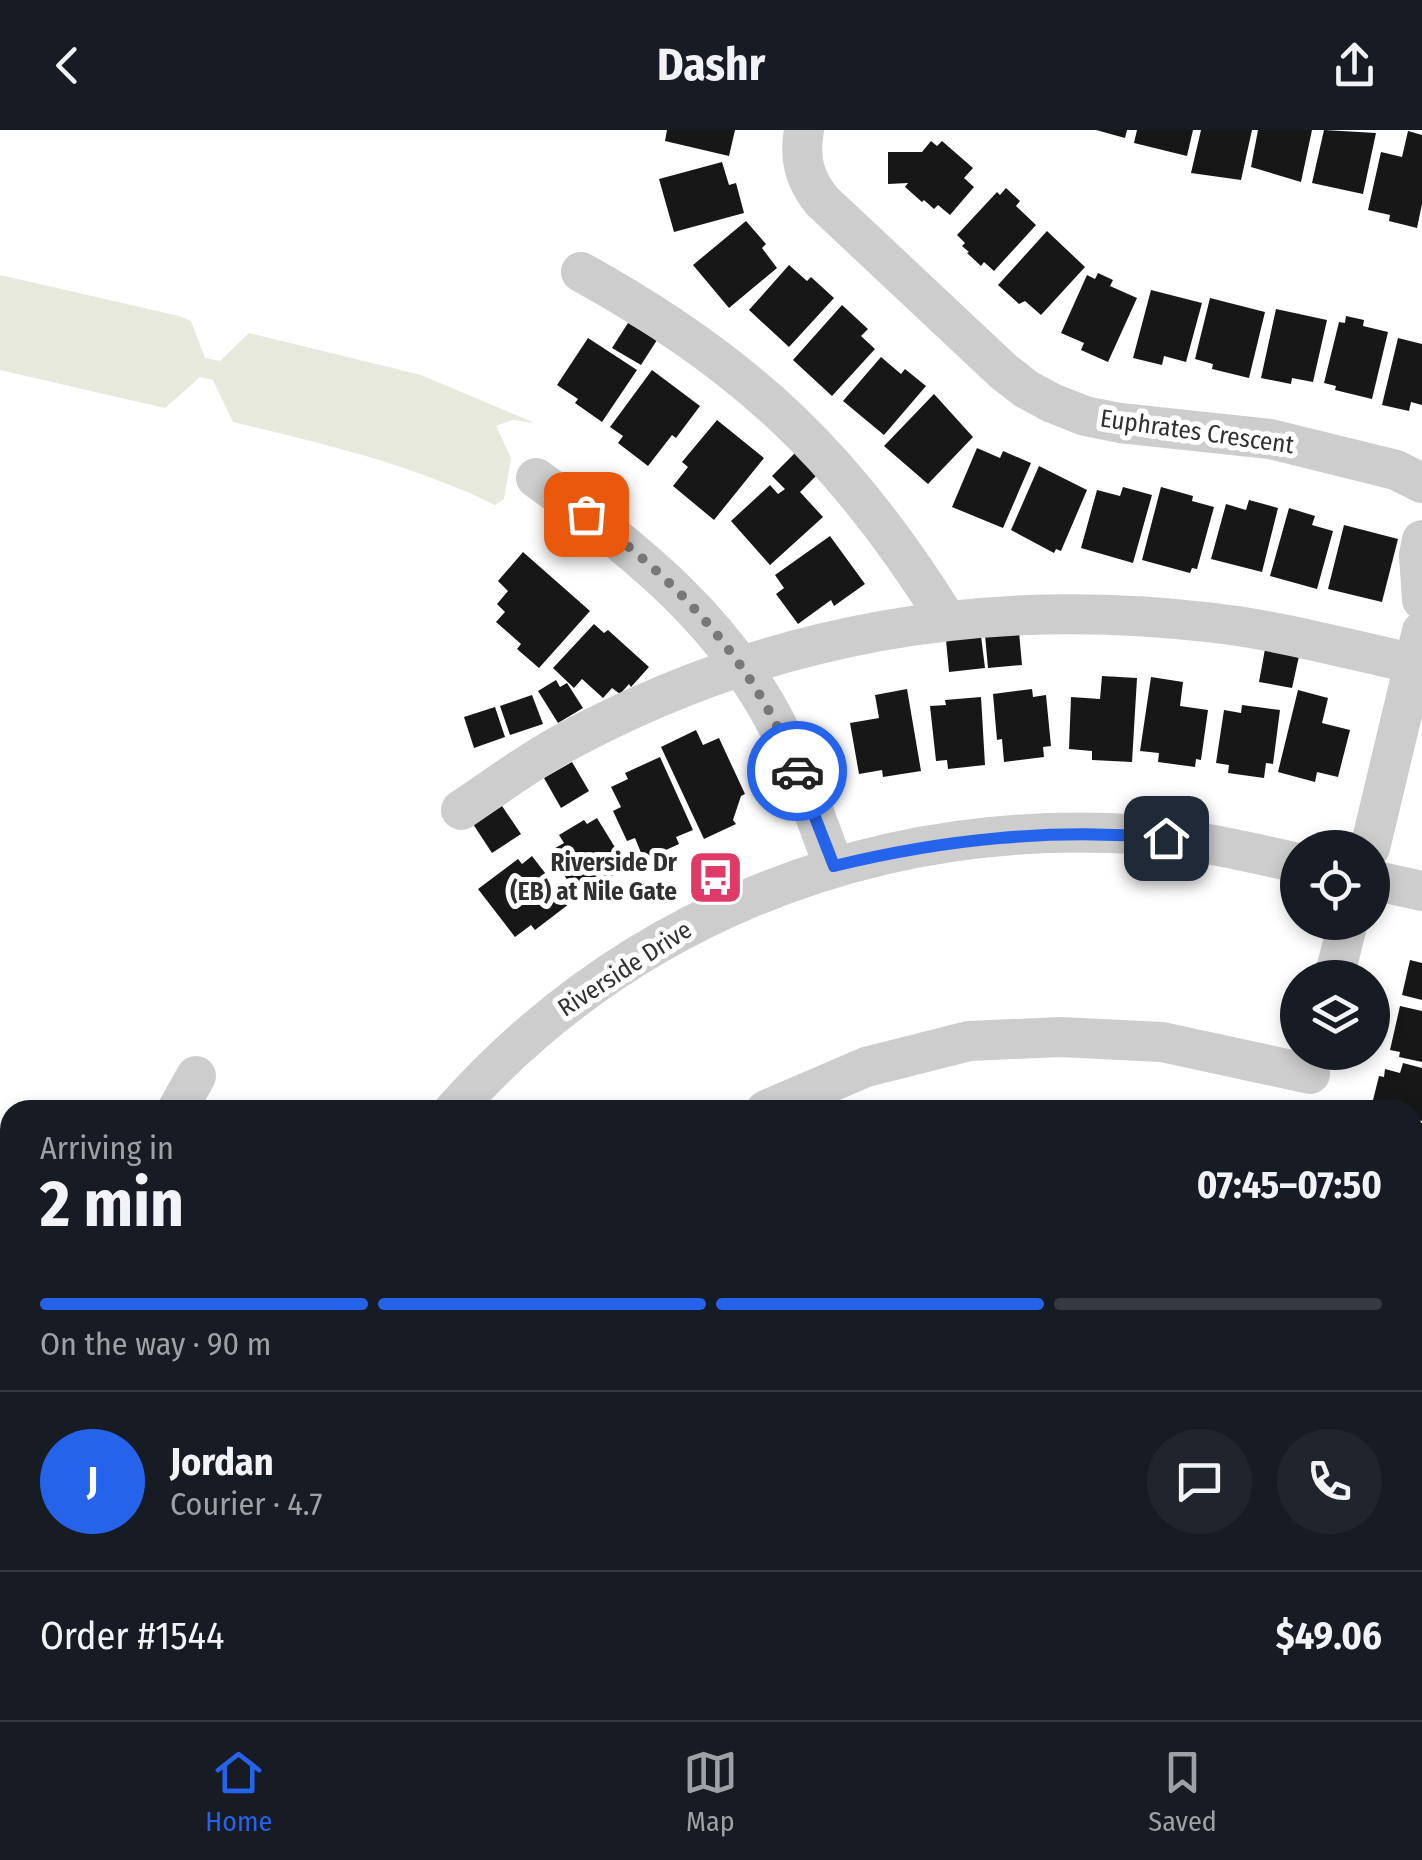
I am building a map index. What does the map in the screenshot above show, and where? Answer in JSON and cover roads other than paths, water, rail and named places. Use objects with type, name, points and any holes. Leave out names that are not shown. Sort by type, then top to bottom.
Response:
[{"type":"street","name":"Euphrates Crescent","points":[[804,130],[803,166],[822,201],[1002,371],[1026,389],[1085,416],[1270,439],[1396,470],[1422,484]]},
{"type":"street","points":[[581,272],[694,340],[777,406],[879,518],[946,619]]},
{"type":"street","points":[[536,478],[611,532],[658,573],[697,610],[740,665],[784,738],[834,866]]},
{"type":"street","points":[[1422,540],[1422,600]]},
{"type":"street","points":[[461,810],[560,745],[619,715],[740,665],[849,637],[946,619],[1058,613],[1203,621],[1419,648],[1374,830]]},
{"type":"street","name":"Riverside Drive","points":[[464,1100],[548,1019],[639,954],[752,896],[834,866],[946,842],[1064,832],[1166,838],[1280,859]]},
{"type":"street","points":[[1390,884],[1422,891]]},
{"type":"street","points":[[789,1100],[866,1066],[969,1042],[1060,1037],[1162,1042],[1309,1079]]},
{"type":"place","name":"Riverside Dr (EB) at Nile Gate","points":[[716,877]]}]
